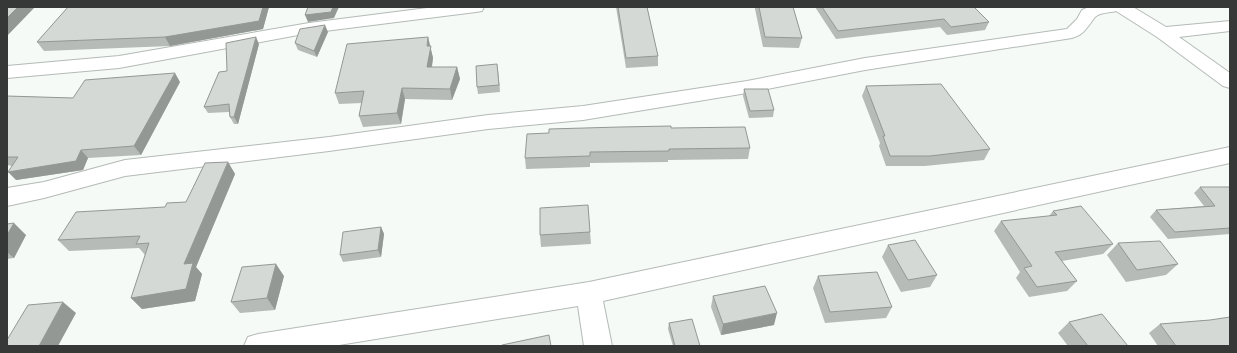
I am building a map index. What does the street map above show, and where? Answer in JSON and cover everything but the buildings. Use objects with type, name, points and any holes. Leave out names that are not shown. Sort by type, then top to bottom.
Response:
[{"type":"street","points":[[7,72],[119,62],[309,28],[476,7]]},
{"type":"street","points":[[7,197],[44,190],[125,168],[329,144],[488,122],[584,113],[748,87],[865,64],[1072,32],[1085,21],[1088,14],[1098,9],[1114,7]]},
{"type":"street","points":[[1121,7],[1162,33],[1230,82]]},
{"type":"street","points":[[1162,33],[1230,26]]},
{"type":"street","points":[[258,346],[589,293],[1230,155]]},
{"type":"street","points":[[589,293],[598,346]]}]
